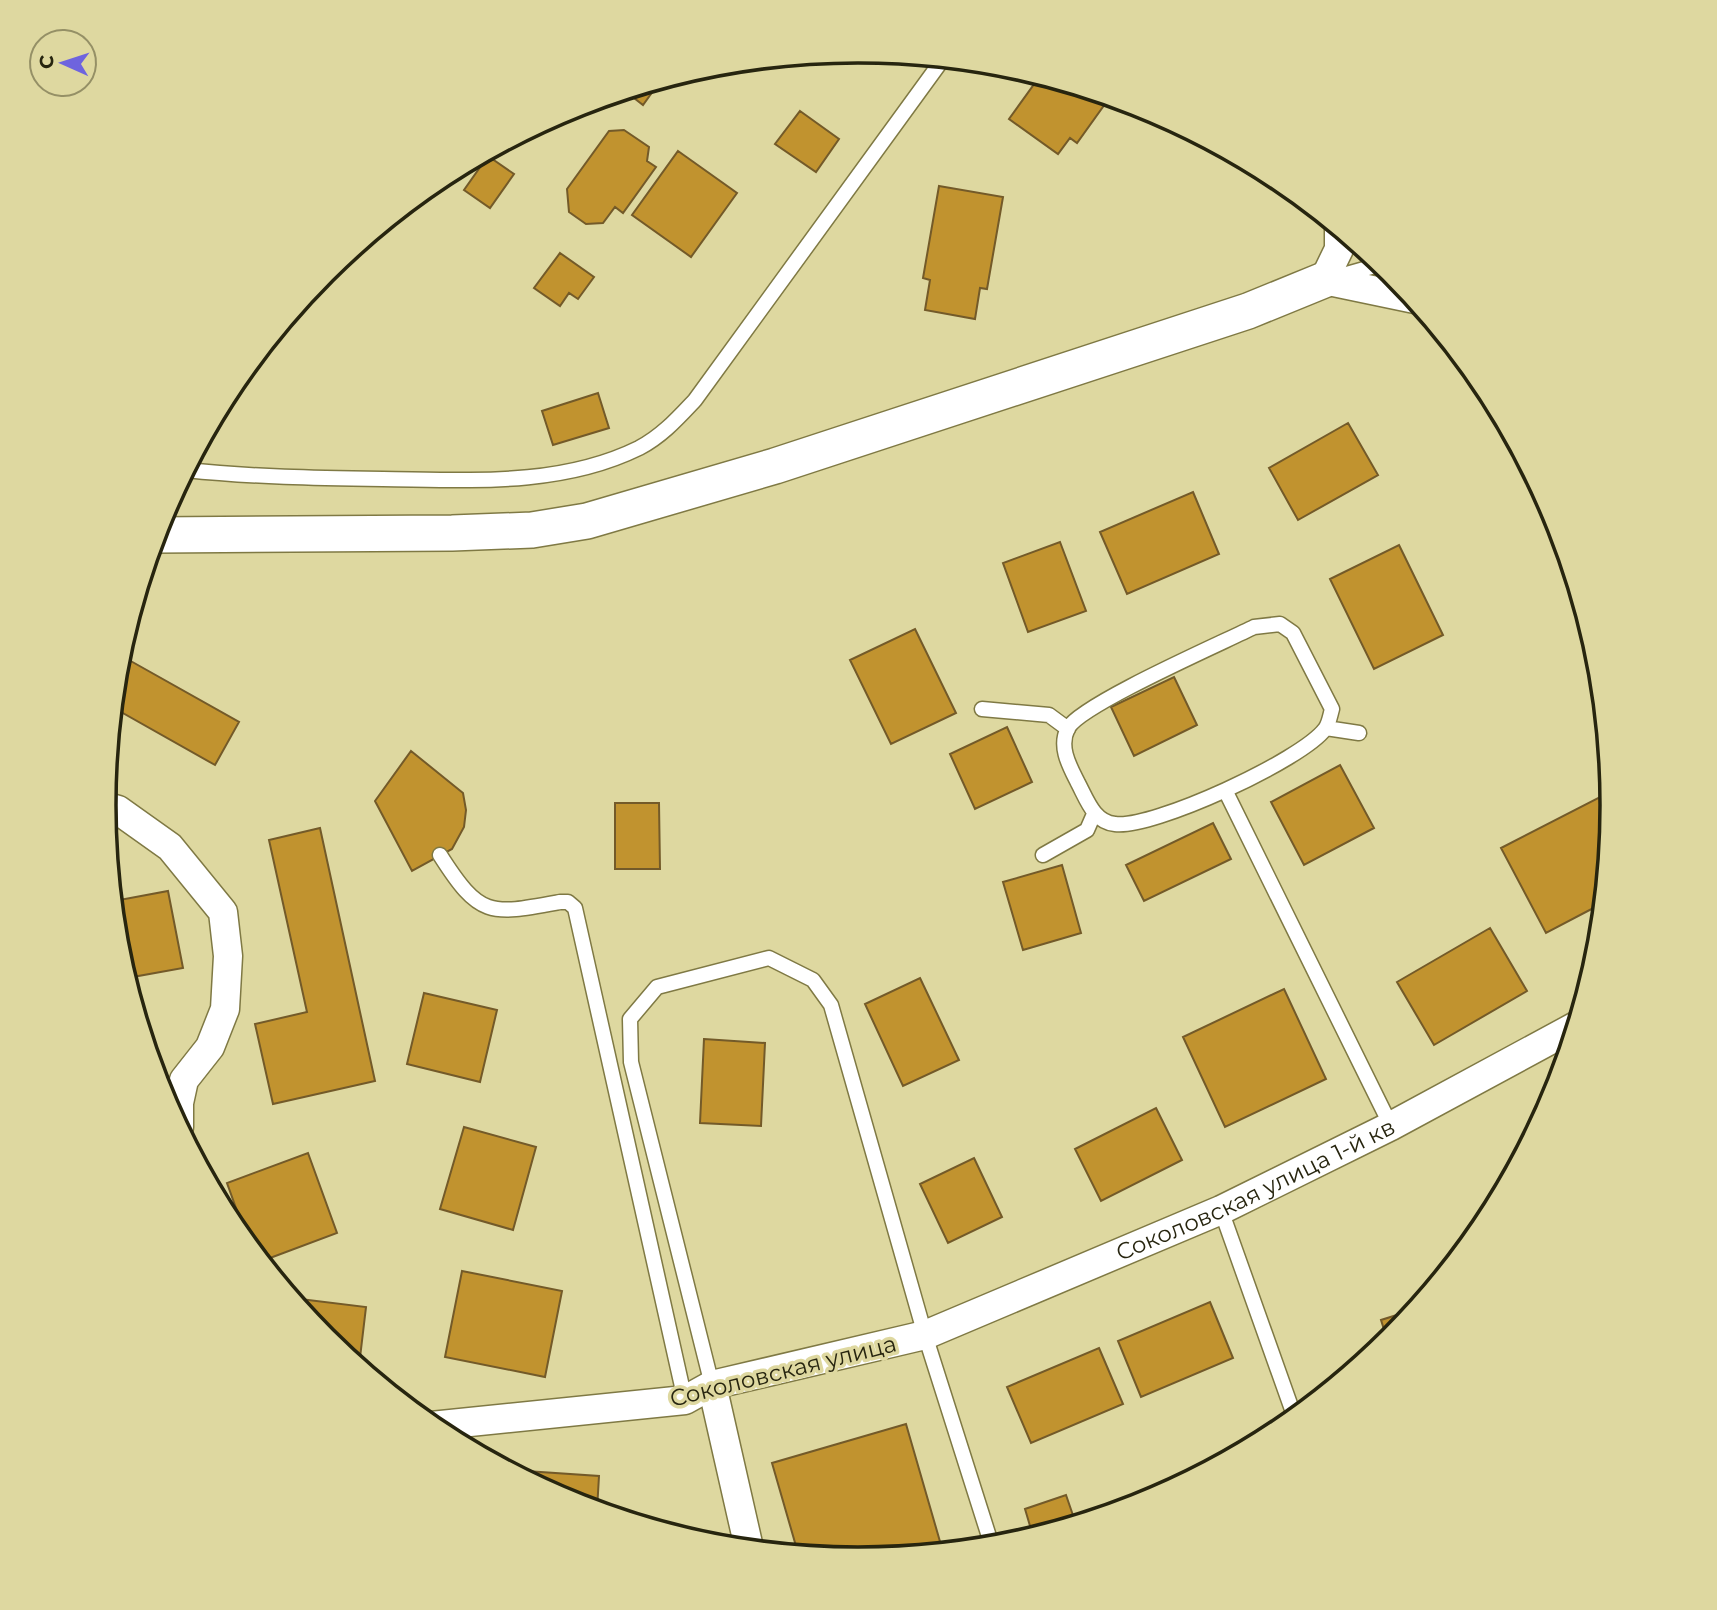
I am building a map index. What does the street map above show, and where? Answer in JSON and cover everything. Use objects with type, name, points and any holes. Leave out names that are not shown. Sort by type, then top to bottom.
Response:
[{"type":"street","points":[[1324,280],[1339,249],[1339,240]]},
{"type":"street","points":[[168,535],[452,533],[532,530],[587,521],[788,462],[1248,311],[1324,280],[1397,295]]},
{"type":"street","points":[[116,809],[170,847],[223,912],[228,956],[225,1009],[209,1047],[184,1080],[179,1102]]},
{"type":"street","name":"Соколовская улица 1-й кв","points":[[925,1335],[1221,1210],[1391,1126],[1565,1032]]},
{"type":"street","name":"Соколовская улица","points":[[449,1424],[685,1400],[712,1385],[925,1335]]},
{"type":"street","points":[[712,1385],[747,1538]]},
{"type":"lane","points":[[196,471],[249,477],[498,480],[540,476],[586,466],[638,448],[668,429],[695,400],[937,67]]},
{"type":"lane","points":[[1324,280],[1370,267]]},
{"type":"lane","points":[[1280,624],[1293,633],[1332,709],[1326,728],[1313,741],[1226,792],[1141,824],[1113,824],[1094,814],[1064,755],[1068,729],[1092,707],[1254,627],[1280,624]]},
{"type":"lane","points":[[982,709],[1049,715],[1068,729]]},
{"type":"lane","points":[[1326,728],[1359,733]]},
{"type":"lane","points":[[1226,792],[1391,1126]]},
{"type":"lane","points":[[1043,855],[1087,830],[1094,814]]},
{"type":"lane","points":[[440,855],[462,890],[474,901],[491,910],[561,902],[568,902],[575,908],[685,1400]]},
{"type":"lane","points":[[712,1385],[631,1062],[630,1019],[657,987],[768,958],[813,980],[831,1005],[925,1335],[989,1535]]},
{"type":"lane","points":[[1221,1210],[1291,1407]]},
{"type":"building","points":[[1034,84],[1104,105],[1077,143],[1070,138],[1058,154],[1009,119]]},
{"type":"building","points":[[652,92],[643,105],[634,98]]},
{"type":"building","points":[[800,111],[839,139],[816,172],[775,144]]},
{"type":"building","points":[[624,130],[649,147],[647,161],[656,167],[623,213],[615,207],[603,223],[586,224],[569,212],[567,189],[609,131]]},
{"type":"building","points":[[678,151],[737,193],[691,257],[632,215]]},
{"type":"building","points":[[493,159],[514,174],[490,208],[464,190],[480,167]]},
{"type":"building","points":[[939,186],[1003,197],[987,289],[980,288],[975,319],[925,310],[930,280],[923,278]]},
{"type":"building","points":[[560,253],[594,277],[578,299],[569,293],[560,306],[534,288]]},
{"type":"building","points":[[598,393],[609,428],[553,445],[542,411]]},
{"type":"building","points":[[1348,423],[1378,475],[1298,520],[1269,468]]},
{"type":"building","points":[[1193,492],[1219,554],[1127,594],[1100,532]]},
{"type":"building","points":[[1060,542],[1086,611],[1028,632],[1003,563]]},
{"type":"building","points":[[1399,545],[1443,635],[1374,669],[1330,579]]},
{"type":"building","points":[[915,629],[956,713],[891,744],[850,660]]},
{"type":"building","points":[[131,661],[239,722],[215,765],[123,713]]},
{"type":"building","points":[[1174,677],[1197,725],[1134,756],[1111,707]]},
{"type":"building","points":[[1007,727],[1032,782],[975,809],[950,754]]},
{"type":"building","points":[[411,751],[463,793],[466,810],[464,827],[452,849],[412,871],[375,801]]},
{"type":"building","points":[[1340,765],[1374,828],[1304,865],[1271,802]]},
{"type":"building","points":[[1600,797],[1599,854],[1593,908],[1546,933],[1501,848]]},
{"type":"building","points":[[615,803],[659,803],[660,869],[615,869]]},
{"type":"building","points":[[1213,823],[1231,859],[1144,901],[1126,865]]},
{"type":"building","points":[[320,828],[375,1081],[273,1104],[255,1024],[307,1012],[269,840]]},
{"type":"building","points":[[1062,865],[1081,933],[1023,950],[1003,882]]},
{"type":"building","points":[[168,891],[183,968],[137,976],[123,899]]},
{"type":"building","points":[[1490,928],[1527,991],[1434,1045],[1397,982]]},
{"type":"building","points":[[920,978],[959,1060],[903,1086],[865,1004]]},
{"type":"building","points":[[1284,989],[1326,1079],[1225,1127],[1183,1037]]},
{"type":"building","points":[[424,993],[497,1010],[480,1082],[407,1064]]},
{"type":"building","points":[[704,1039],[765,1043],[761,1126],[700,1123]]},
{"type":"building","points":[[1156,1108],[1182,1160],[1101,1201],[1075,1149]]},
{"type":"building","points":[[464,1127],[536,1147],[513,1230],[440,1209]]},
{"type":"building","points":[[308,1153],[337,1233],[271,1258],[236,1207],[227,1183]]},
{"type":"building","points":[[974,1158],[1002,1217],[948,1243],[920,1184]]},
{"type":"building","points":[[462,1271],[562,1291],[545,1377],[445,1357]]},
{"type":"building","points":[[306,1300],[366,1307],[360,1355]]},
{"type":"building","points":[[1210,1302],[1233,1358],[1141,1397],[1118,1341]]},
{"type":"building","points":[[1397,1315],[1384,1329],[1381,1320]]},
{"type":"building","points":[[1099,1348],[1123,1404],[1031,1443],[1007,1387]]},
{"type":"building","points":[[906,1424],[940,1542],[858,1547],[795,1544],[772,1463]]},
{"type":"building","points":[[533,1472],[599,1476],[598,1500]]},
{"type":"building","points":[[1066,1495],[1073,1515],[1030,1527],[1025,1509]]}]
